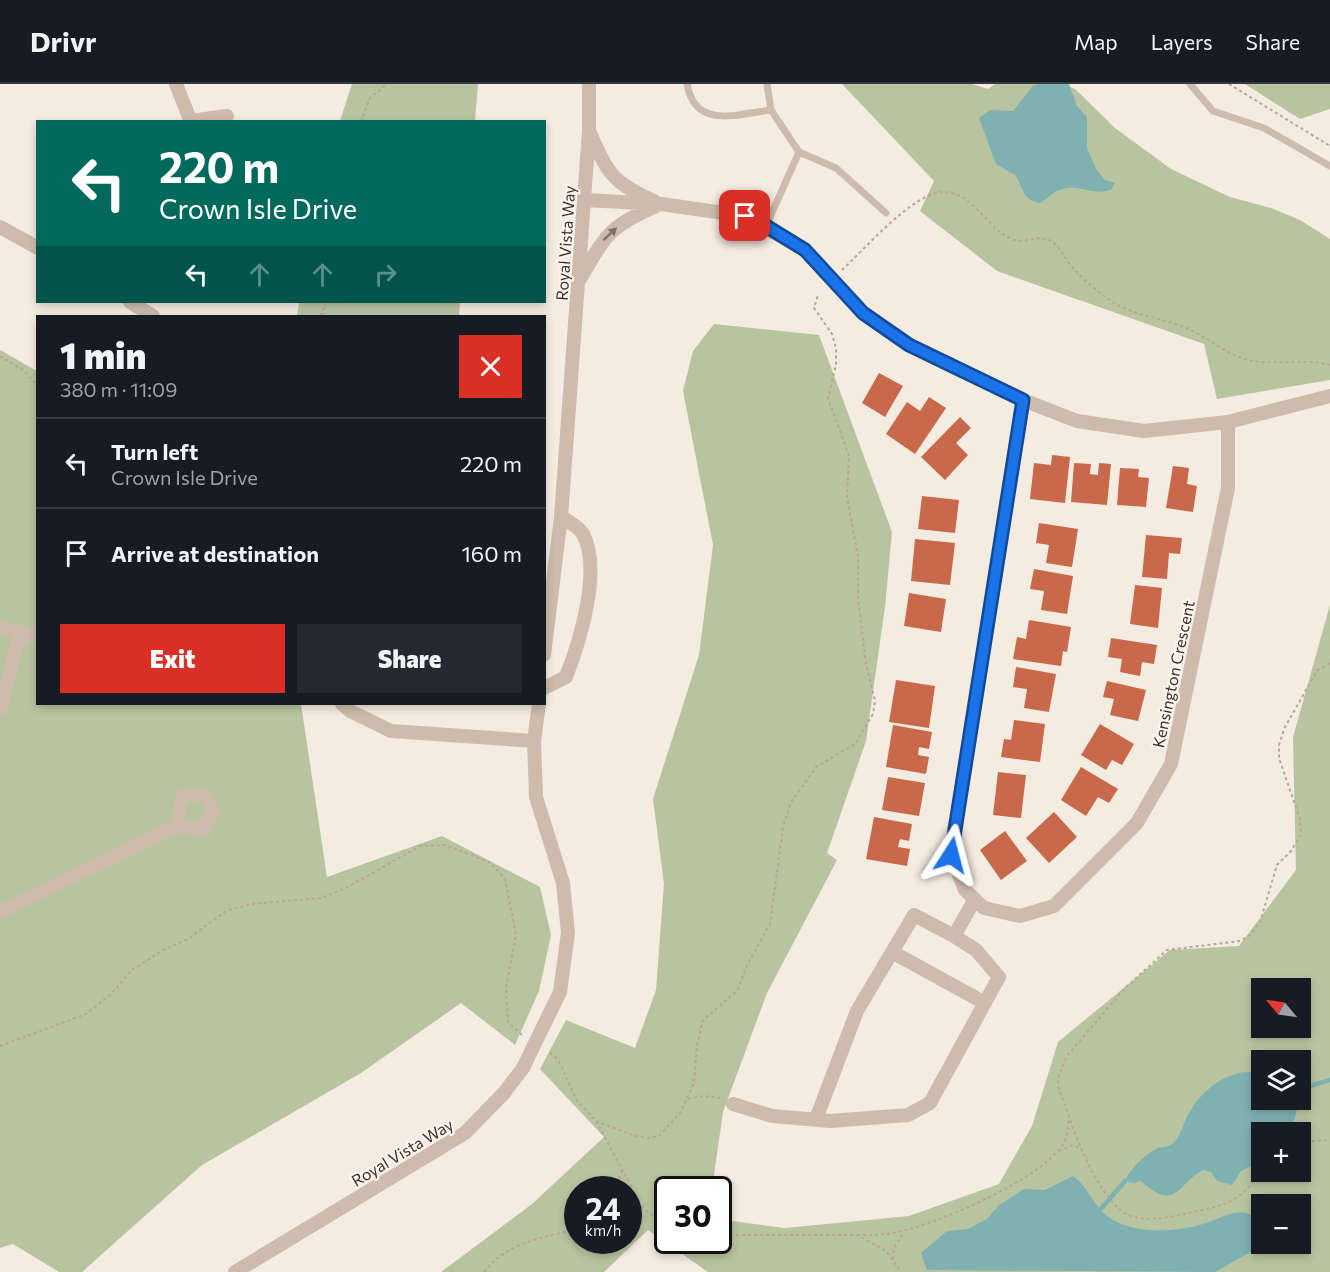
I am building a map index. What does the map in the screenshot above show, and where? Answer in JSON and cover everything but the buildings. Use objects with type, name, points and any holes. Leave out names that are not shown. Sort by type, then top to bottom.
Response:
[{"type":"street","points":[[176,84],[191,120]]},
{"type":"street","name":"Royal Vista Way","points":[[546,639],[561,517],[589,131],[589,84]]},
{"type":"street","points":[[198,120],[227,116]]},
{"type":"street","points":[[589,131],[604,164],[624,188],[661,204]]},
{"type":"street","points":[[584,200],[661,204],[745,216],[805,250],[863,313],[909,345],[1023,400],[1077,421],[1144,431],[1228,422],[1330,396]]},
{"type":"street","points":[[579,282],[606,235],[629,218],[661,204]]},
{"type":"street","points":[[0,227],[36,248]]},
{"type":"street","points":[[133,303],[152,310]]},
{"type":"street","points":[[954,936],[975,899],[965,890],[951,855],[1023,400]]},
{"type":"street","name":"Kensington Crescent","points":[[975,899],[984,908],[1020,916],[1054,906],[1137,824],[1172,764],[1228,488],[1228,422]]},
{"type":"street","points":[[546,687],[566,677],[580,640],[591,561],[582,532],[561,517]]},
{"type":"street","points":[[0,627],[36,637]]},
{"type":"street","points":[[0,710],[20,633]]},
{"type":"street","points":[[343,705],[350,711],[391,731],[534,741]]},
{"type":"street","name":"Royal Vista Way","points":[[235,1272],[465,1133],[504,1093],[523,1068],[560,992],[568,933],[563,883],[536,796],[534,741],[539,705]]},
{"type":"street","points":[[0,912],[176,826]]},
{"type":"street","points":[[733,1104],[772,1116],[816,1119],[908,1115],[930,1103],[999,977],[976,950],[914,915],[857,1011],[816,1119]]},
{"type":"street","points":[[892,952],[985,1003]]},
{"type":"lane","points":[[687,84],[695,107],[711,117],[771,110]]},
{"type":"lane","points":[[767,84],[771,110],[799,152],[836,168],[886,213]]},
{"type":"lane","points":[[1190,84],[1213,111],[1264,128],[1330,166]]},
{"type":"lane","points":[[766,226],[799,152]]},
{"type":"path","points":[[362,120],[370,98],[387,84]]},
{"type":"path","points":[[1228,84],[1330,146]]},
{"type":"path","points":[[840,272],[921,198],[944,192],[950,193],[970,202],[988,222],[1015,240],[1047,240],[1061,249],[1072,268],[1115,304],[1143,316],[1186,328],[1227,353],[1252,361],[1318,362],[1330,365]]},
{"type":"path","points":[[596,1121],[632,1135],[648,1138],[659,1136],[680,1113],[694,1083],[697,1046],[703,1020],[737,992],[747,964],[770,924],[783,827],[790,802],[816,767],[855,744],[871,719],[875,701],[867,664],[858,598],[858,556],[847,497],[849,456],[828,398],[836,364],[836,348],[831,334],[814,308],[818,295]]},
{"type":"path","points":[[0,356],[23,370],[36,384]]},
{"type":"path","points":[[1253,1182],[1236,1200],[1173,1217],[1133,1217],[1116,1204],[1101,1186],[1081,1149],[1059,1089],[1058,1078],[1067,1056],[1125,988],[1167,950],[1216,946],[1240,941],[1250,935],[1260,922],[1277,865],[1291,851],[1301,834],[1300,819],[1279,758],[1281,735],[1312,678],[1318,670],[1330,663]]},
{"type":"path","points":[[0,1046],[86,1014],[111,994],[132,970],[163,950],[188,939],[226,912],[251,904],[321,898],[346,888],[420,846],[445,844],[490,863],[505,879],[516,935],[506,988],[508,1022],[523,1036]]},
{"type":"path","points":[[550,1053],[558,1059],[577,1101],[596,1121],[626,1176]]},
{"type":"path","points":[[688,1099],[717,1096],[733,1104]]},
{"type":"path","points":[[732,1235],[880,1235],[906,1230],[999,1192],[1031,1175],[1057,1152],[1065,1141],[1069,1115]]},
{"type":"path","points":[[1311,1141],[1330,1140]]},
{"type":"path","points":[[1057,1152],[1073,1145],[1081,1149]]},
{"type":"path","points":[[619,1176],[622,1168]]},
{"type":"path","points":[[642,1204],[654,1217]]},
{"type":"path","points":[[893,1259],[897,1241],[906,1230]]},
{"type":"path","points":[[484,1272],[505,1251],[516,1245],[564,1232]]},
{"type":"path","points":[[857,1235],[873,1241],[893,1259],[901,1272]]},
{"type":"green space","points":[[352,84],[478,84],[475,120],[340,120]]},
{"type":"green space","points":[[842,84],[972,84],[988,89],[995,84],[1064,84],[1075,89],[1115,128],[1171,169],[1230,197],[1271,208],[1300,220],[1330,239],[1330,380],[1217,399],[1204,344],[997,271],[920,211],[934,181]]},
{"type":"green space","points":[[1245,84],[1330,84],[1330,109],[1300,119]]},
{"type":"green space","points":[[299,303],[460,303],[459,315],[297,315]]},
{"type":"green space","points":[[714,324],[819,335],[892,532],[885,607],[866,741],[827,853],[837,860],[767,993],[723,1112],[714,1176],[654,1176],[654,1234],[648,1230],[642,1236],[642,1176],[564,1176],[564,1254],[623,1254],[604,1272],[441,1272],[532,1204],[604,1137],[540,1069],[566,1020],[635,1048],[656,990],[664,884],[653,799],[699,655],[713,545],[683,391],[693,351]]},
{"type":"green space","points":[[0,350],[36,370],[36,705],[301,705],[327,877],[442,836],[540,887],[551,935],[539,991],[515,1045],[461,1003],[361,1073],[202,1165],[82,1272],[59,1272],[13,1244],[0,1248]]},
{"type":"green space","points":[[1330,605],[1330,1272],[708,1272],[682,1254],[732,1254],[732,1221],[785,1228],[909,1216],[999,1184],[1032,1126],[1058,1042],[1170,950],[1239,946],[1296,870],[1293,737]]},
{"type":"water","points":[[1069,84],[1077,106],[1087,117],[1087,148],[1096,169],[1105,180],[1115,183],[1112,189],[1099,192],[1064,188],[1041,203],[1035,202],[1024,193],[1015,175],[996,164],[979,118],[990,110],[1013,111],[1033,86]]},
{"type":"water","points":[[1251,1072],[1251,1110],[1297,1110],[1293,1122],[1251,1122],[1251,1166],[1241,1171],[1232,1185],[1217,1181],[1211,1172],[1203,1170],[1175,1193],[1169,1195],[1162,1195],[1141,1181],[1134,1183],[1125,1181],[1134,1167],[1148,1154],[1174,1143],[1195,1103],[1202,1095],[1217,1083],[1234,1074]]},
{"type":"water","points":[[1073,1176],[1084,1186],[1096,1204],[1113,1220],[1123,1225],[1147,1230],[1186,1228],[1229,1214],[1246,1213],[1251,1215],[1251,1252],[1215,1272],[927,1270],[921,1253],[947,1231],[968,1229],[987,1219],[998,1206],[1024,1189],[1045,1190]]},
{"type":"waterway","points":[[1311,1086],[1330,1080]]},
{"type":"waterway","points":[[1101,1209],[1125,1181]]},
{"type":"route","points":[[745,216],[805,250],[863,313],[909,345],[1023,400],[951,855]]}]
